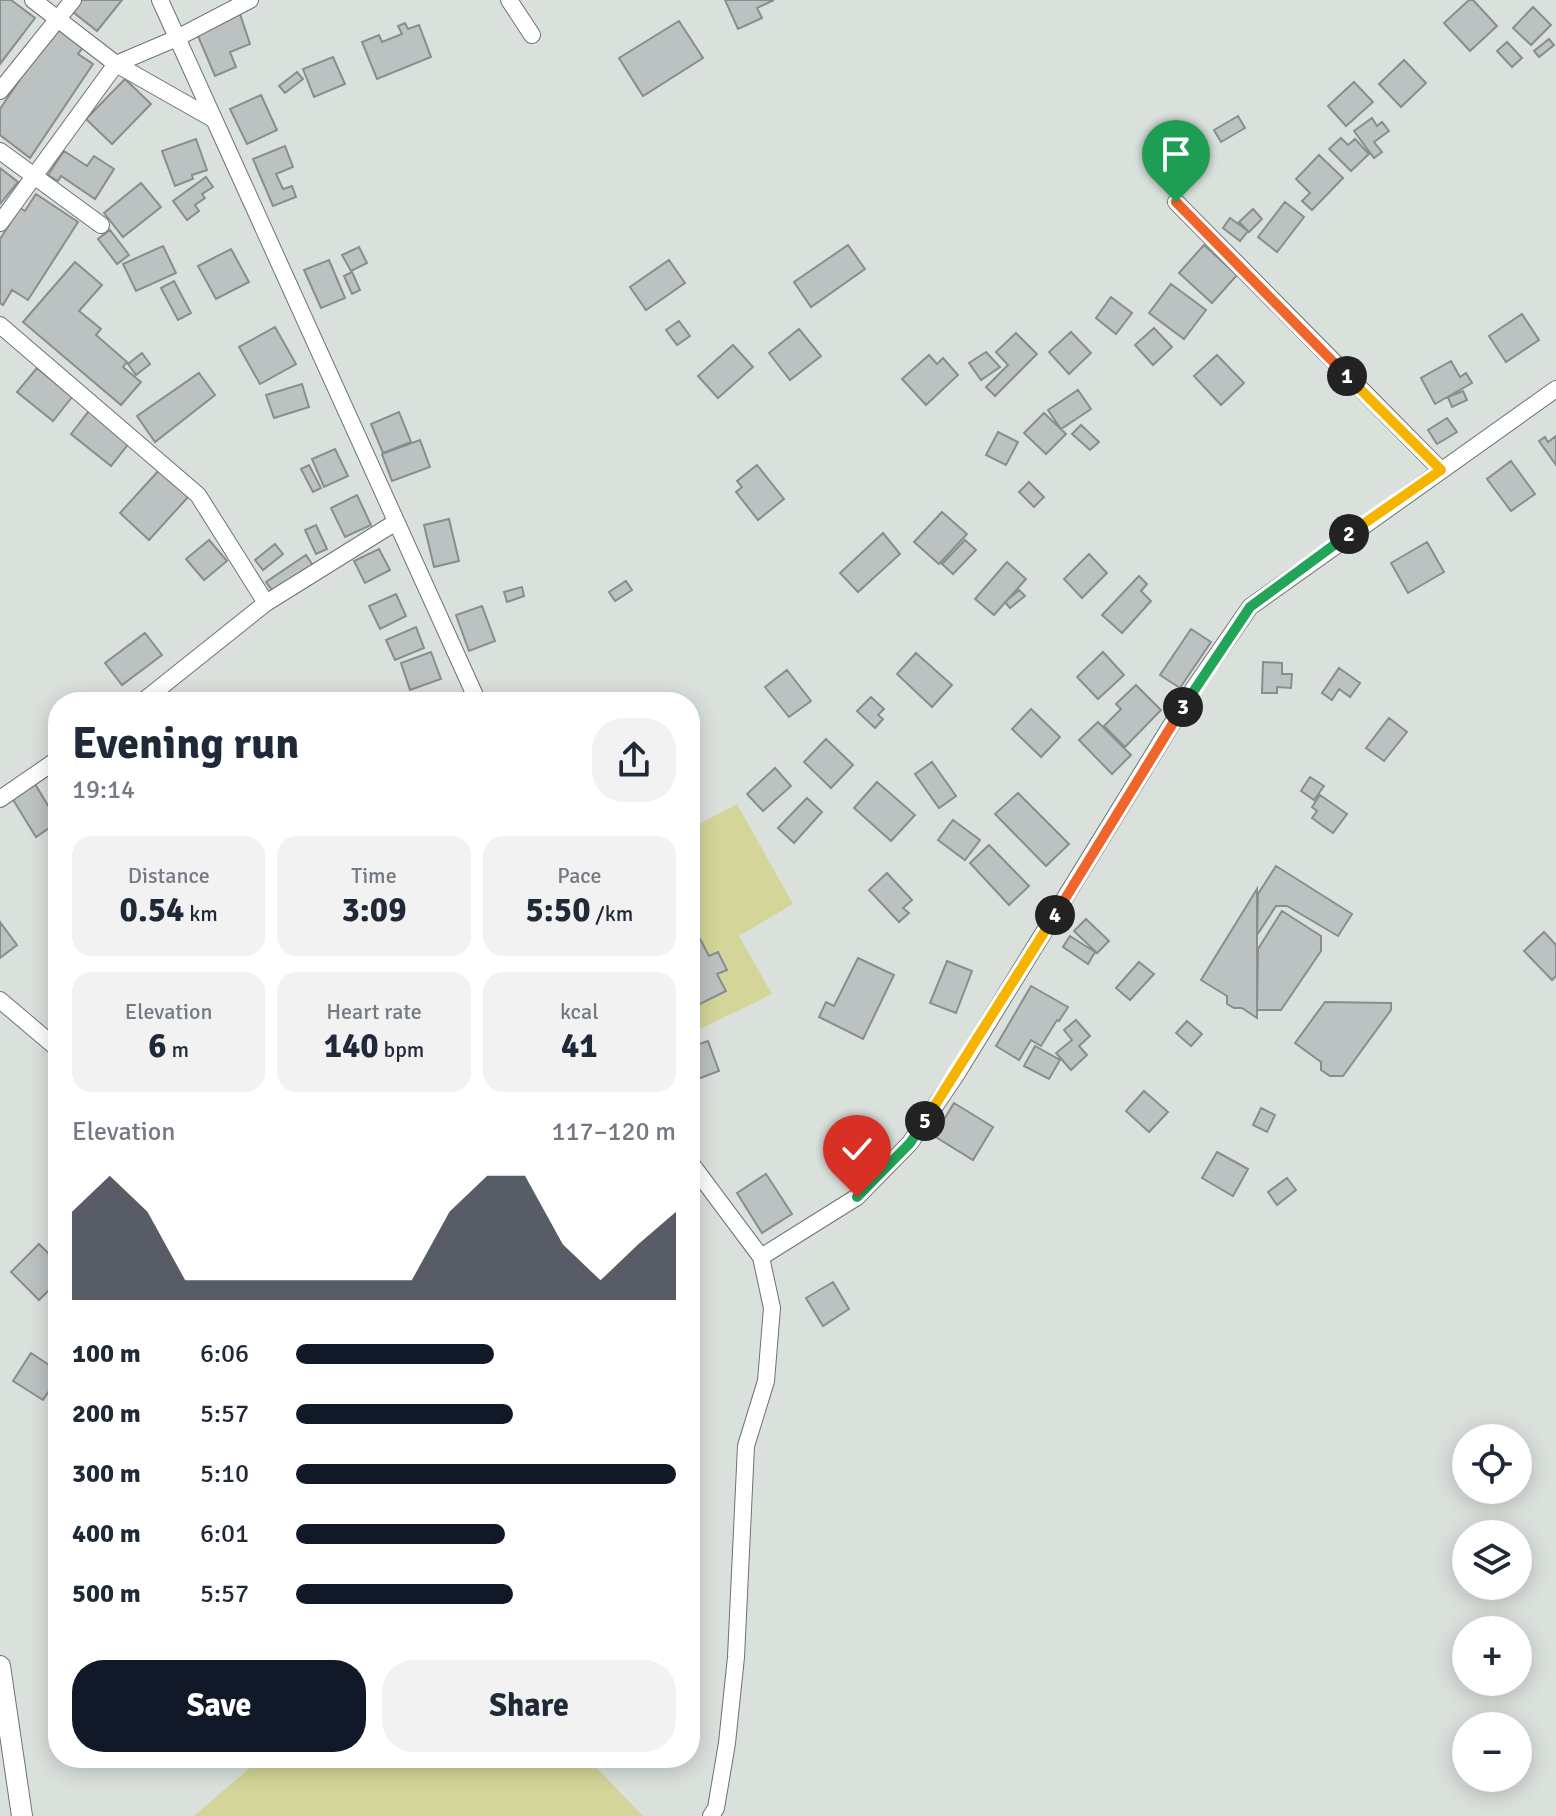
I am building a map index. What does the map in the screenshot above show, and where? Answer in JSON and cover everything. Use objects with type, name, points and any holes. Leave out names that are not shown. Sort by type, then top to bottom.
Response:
[{"type":"street","points":[[33,0],[116,64],[213,119]]},
{"type":"street","points":[[0,91],[73,0]]},
{"type":"street","points":[[160,0],[473,692]]},
{"type":"street","points":[[0,223],[116,64],[177,38],[250,0]]},
{"type":"street","points":[[509,0],[532,35]]},
{"type":"street","points":[[0,151],[101,225]]},
{"type":"street","points":[[1176,202],[1441,470]]},
{"type":"street","points":[[0,325],[198,495],[266,603]]},
{"type":"street","points":[[761,1257],[857,1197],[910,1143],[956,1075],[1194,688],[1250,607],[1556,389]]},
{"type":"street","points":[[155,692],[266,603],[396,522]]},
{"type":"street","points":[[0,799],[48,766]]},
{"type":"street","points":[[0,1000],[48,1041]]},
{"type":"street","points":[[700,1175],[761,1257],[772,1308],[766,1381],[746,1446],[736,1657],[727,1743],[716,1808],[711,1816]]},
{"type":"street","points":[[0,1666],[22,1816]]},
{"type":"green space","points":[[737,804],[793,904],[739,936],[772,994],[700,1029],[700,824]]},
{"type":"green space","points":[[249,1768],[597,1768],[643,1816],[194,1816]]},
{"type":"building","points":[[0,0],[11,0],[35,18],[0,64]]},
{"type":"building","points":[[75,0],[122,0],[97,31],[68,8]]},
{"type":"building","points":[[725,0],[774,0],[757,8],[762,18],[738,29]]},
{"type":"building","points":[[1469,0],[1473,0],[1497,26],[1470,51],[1444,23]]},
{"type":"building","points":[[1533,7],[1551,25],[1531,45],[1513,28]]},
{"type":"building","points":[[239,11],[250,44],[230,52],[236,67],[215,76],[195,29]]},
{"type":"building","points":[[679,21],[703,58],[643,96],[619,58]]},
{"type":"building","points":[[405,23],[408,29],[419,25],[431,57],[377,79],[362,42],[379,35],[382,42],[402,34],[398,26]]},
{"type":"building","points":[[55,27],[84,46],[78,54],[93,64],[30,158],[0,135],[0,109]]},
{"type":"building","points":[[1549,39],[1554,45],[1539,57],[1534,51]]},
{"type":"building","points":[[1507,42],[1522,58],[1512,67],[1497,51]]},
{"type":"building","points":[[333,57],[345,84],[314,97],[303,69]]},
{"type":"building","points":[[1404,60],[1426,83],[1401,107],[1379,84]]},
{"type":"building","points":[[297,72],[303,79],[285,93],[279,86]]},
{"type":"building","points":[[125,79],[151,104],[112,144],[86,119]]},
{"type":"building","points":[[1354,82],[1373,102],[1346,126],[1328,106]]},
{"type":"building","points":[[261,95],[277,130],[247,144],[230,109]]},
{"type":"building","points":[[1238,116],[1245,128],[1221,142],[1214,130]]},
{"type":"building","points":[[1372,118],[1377,126],[1382,122],[1389,131],[1374,142],[1382,152],[1374,158],[1354,131]]},
{"type":"building","points":[[1341,138],[1348,145],[1355,139],[1369,154],[1351,171],[1329,149]]},
{"type":"building","points":[[196,139],[207,170],[175,186],[162,151]]},
{"type":"building","points":[[285,146],[293,167],[276,174],[283,189],[292,186],[296,197],[273,206],[253,159]]},
{"type":"building","points":[[64,151],[87,166],[94,156],[114,169],[95,199],[61,176],[58,181],[48,175]]},
{"type":"building","points":[[1319,155],[1343,178],[1312,210],[1302,201],[1310,193],[1296,179]]},
{"type":"building","points":[[0,168],[18,182],[0,204]]},
{"type":"building","points":[[206,177],[213,187],[202,194],[205,198],[195,205],[199,211],[187,220],[173,201]]},
{"type":"building","points":[[141,183],[161,207],[123,237],[104,213]]},
{"type":"building","points":[[36,194],[78,222],[28,300],[12,290],[3,305],[0,303],[0,239],[20,208],[25,211]]},
{"type":"building","points":[[1285,202],[1304,217],[1277,252],[1258,237]]},
{"type":"building","points":[[1253,209],[1262,219],[1249,232],[1239,222]]},
{"type":"building","points":[[1230,218],[1248,231],[1240,241],[1223,228]]},
{"type":"building","points":[[110,230],[129,255],[117,264],[98,239]]},
{"type":"building","points":[[848,245],[865,269],[811,307],[794,282]]},
{"type":"building","points":[[1204,245],[1237,275],[1212,303],[1179,273]]},
{"type":"building","points":[[163,246],[176,273],[136,291],[123,264]]},
{"type":"building","points":[[359,247],[367,263],[351,271],[342,255]]},
{"type":"building","points":[[231,249],[249,282],[216,299],[198,266]]},
{"type":"building","points":[[329,260],[345,298],[321,308],[304,270]]},
{"type":"building","points":[[669,260],[685,283],[646,310],[630,287]]},
{"type":"building","points":[[75,262],[102,285],[79,311],[101,329],[96,335],[127,362],[123,367],[141,382],[121,405],[23,322]]},
{"type":"building","points":[[352,272],[360,290],[352,294],[344,276]]},
{"type":"building","points":[[174,281],[191,313],[178,320],[161,288]]},
{"type":"building","points":[[1171,284],[1206,310],[1184,339],[1149,313]]},
{"type":"building","points":[[1111,297],[1132,313],[1116,334],[1096,318]]},
{"type":"building","points":[[1522,314],[1539,340],[1506,362],[1489,336]]},
{"type":"building","points":[[679,321],[690,336],[677,345],[666,330]]},
{"type":"building","points":[[275,327],[296,364],[260,384],[239,347]]},
{"type":"building","points":[[1154,328],[1172,347],[1153,365],[1135,345]]},
{"type":"building","points":[[799,329],[821,356],[790,380],[769,353]]},
{"type":"building","points":[[1071,332],[1091,353],[1069,374],[1049,352]]},
{"type":"building","points":[[1016,333],[1037,354],[995,396],[986,387],[1008,365],[996,352]]},
{"type":"building","points":[[733,345],[753,367],[718,398],[698,376]]},
{"type":"building","points":[[986,352],[1000,367],[981,380],[969,363]]},
{"type":"building","points":[[142,353],[150,364],[136,375],[128,364]]},
{"type":"building","points":[[929,355],[937,364],[943,358],[958,375],[926,405],[902,379]]},
{"type":"building","points":[[1217,355],[1244,383],[1221,405],[1194,376]]},
{"type":"building","points":[[1451,361],[1460,377],[1466,373],[1472,383],[1435,404],[1421,378]]},
{"type":"building","points":[[37,368],[72,397],[53,421],[17,392]]},
{"type":"building","points":[[199,373],[215,395],[155,442],[137,416]]},
{"type":"building","points":[[302,384],[309,407],[274,418],[266,395]]},
{"type":"building","points":[[1078,390],[1091,409],[1061,429],[1048,410]]},
{"type":"building","points":[[1463,391],[1467,400],[1452,407],[1448,397]]},
{"type":"building","points":[[89,411],[130,442],[111,466],[71,434]]},
{"type":"building","points":[[399,412],[411,442],[383,453],[371,424]]},
{"type":"building","points":[[1044,413],[1066,434],[1046,454],[1024,433]]},
{"type":"building","points":[[1447,418],[1457,432],[1437,444],[1428,430]]},
{"type":"building","points":[[1081,425],[1099,442],[1090,450],[1072,434]]},
{"type":"building","points":[[998,432],[1018,442],[1006,465],[986,455]]},
{"type":"building","points":[[1556,436],[1556,465],[1539,441],[1545,437],[1548,442]]},
{"type":"building","points":[[420,440],[430,467],[392,481],[382,454]]},
{"type":"building","points":[[335,449],[348,476],[324,487],[312,459]]},
{"type":"building","points":[[1511,461],[1535,494],[1511,511],[1487,479]]},
{"type":"building","points":[[309,465],[321,488],[313,492],[301,469]]},
{"type":"building","points":[[757,465],[784,499],[758,520],[736,492],[742,487],[737,481]]},
{"type":"building","points":[[160,469],[189,496],[149,540],[120,513]]},
{"type":"building","points":[[1029,482],[1044,497],[1034,507],[1019,492]]},
{"type":"building","points":[[357,495],[371,525],[345,537],[331,508]]},
{"type":"building","points":[[942,512],[967,534],[939,564],[914,542]]},
{"type":"building","points":[[449,519],[459,561],[434,567],[424,525]]},
{"type":"building","points":[[316,525],[327,549],[316,554],[305,530]]},
{"type":"building","points":[[883,533],[900,554],[858,592],[840,573]]},
{"type":"building","points":[[209,540],[227,561],[204,580],[186,559]]},
{"type":"building","points":[[965,540],[976,550],[953,574],[942,564]]},
{"type":"building","points":[[1427,542],[1444,572],[1408,593],[1391,563]]},
{"type":"building","points":[[275,544],[283,554],[263,570],[255,560]]},
{"type":"building","points":[[379,549],[390,570],[365,583],[354,561]]},
{"type":"building","points":[[1089,554],[1107,573],[1082,598],[1064,579]]},
{"type":"building","points":[[306,555],[314,567],[274,593],[266,582]]},
{"type":"building","points":[[1007,562],[1026,579],[994,615],[975,599]]},
{"type":"building","points":[[1139,576],[1147,584],[1141,591],[1151,601],[1122,633],[1102,615]]},
{"type":"building","points":[[626,581],[632,590],[615,601],[609,592]]},
{"type":"building","points":[[522,587],[524,596],[507,602],[504,592]]},
{"type":"building","points":[[1019,590],[1025,596],[1010,608],[1005,602]]},
{"type":"building","points":[[396,594],[406,616],[380,629],[369,606]]},
{"type":"building","points":[[482,606],[495,641],[469,651],[456,615]]},
{"type":"building","points":[[416,627],[424,648],[395,660],[386,640]]},
{"type":"building","points":[[1191,629],[1211,642],[1180,688],[1160,675]]},
{"type":"building","points":[[145,633],[162,655],[122,685],[105,663]]},
{"type":"building","points":[[431,652],[441,679],[410,690],[401,663]]},
{"type":"building","points":[[1103,652],[1124,675],[1098,699],[1077,677]]},
{"type":"building","points":[[916,653],[952,685],[932,707],[897,674]]},
{"type":"building","points":[[1263,662],[1282,663],[1282,674],[1292,674],[1291,688],[1277,687],[1277,693],[1262,693]]},
{"type":"building","points":[[1339,668],[1360,683],[1350,697],[1339,689],[1332,700],[1322,693]]},
{"type":"building","points":[[787,670],[811,701],[789,717],[765,687]]},
{"type":"building","points":[[1136,685],[1161,710],[1125,747],[1104,726],[1121,709],[1116,704]]},
{"type":"building","points":[[871,697],[884,709],[878,715],[883,719],[875,728],[857,711]]},
{"type":"building","points":[[1031,709],[1060,737],[1041,757],[1012,729]]},
{"type":"building","points":[[1389,718],[1407,732],[1384,761],[1366,748]]},
{"type":"building","points":[[1098,722],[1131,755],[1112,774],[1079,740]]},
{"type":"building","points":[[826,739],[853,765],[831,788],[804,762]]},
{"type":"building","points":[[932,762],[956,796],[939,808],[915,774]]},
{"type":"building","points":[[775,768],[791,786],[763,811],[747,794]]},
{"type":"building","points":[[1310,777],[1324,786],[1314,800],[1301,791]]},
{"type":"building","points":[[877,782],[915,815],[891,841],[854,808]]},
{"type":"building","points":[[35,784],[48,805],[48,829],[36,837],[12,798]]},
{"type":"building","points":[[1018,793],[1069,844],[1046,866],[995,814]]},
{"type":"building","points":[[1320,795],[1347,814],[1333,833],[1312,818],[1317,811],[1312,807]]},
{"type":"building","points":[[807,798],[822,812],[794,843],[778,828]]},
{"type":"building","points":[[953,820],[980,840],[965,860],[938,840]]},
{"type":"building","points":[[989,845],[1029,886],[1009,905],[970,863]]},
{"type":"building","points":[[1276,866],[1352,914],[1338,936],[1287,906],[1276,906],[1257,935],[1258,894]]},
{"type":"building","points":[[887,873],[912,900],[903,908],[909,913],[899,922],[869,890]]},
{"type":"building","points":[[1257,889],[1257,1018],[1242,1008],[1227,1004],[1227,996],[1201,980]]},
{"type":"building","points":[[1282,911],[1321,936],[1321,951],[1281,1010],[1257,1010],[1258,949]]},
{"type":"building","points":[[1086,919],[1109,941],[1097,953],[1074,931]]},
{"type":"building","points":[[0,922],[17,945],[0,958]]},
{"type":"building","points":[[1544,932],[1556,945],[1556,976],[1552,980],[1524,951]]},
{"type":"building","points":[[1070,936],[1095,952],[1088,964],[1063,947]]},
{"type":"building","points":[[700,939],[709,956],[718,952],[727,970],[717,974],[726,991],[700,1004]]},
{"type":"building","points":[[858,958],[894,975],[863,1039],[819,1017],[826,1002],[834,1006]]},
{"type":"building","points":[[947,961],[972,971],[956,1013],[930,1003]]},
{"type":"building","points":[[1139,962],[1154,974],[1130,1000],[1116,988]]},
{"type":"building","points":[[1031,986],[1068,1007],[1041,1046],[1031,1040],[1019,1060],[996,1046]]},
{"type":"building","points":[[1325,1002],[1391,1003],[1391,1010],[1343,1076],[1330,1076],[1321,1070],[1321,1062],[1295,1043]]},
{"type":"building","points":[[1076,1020],[1090,1036],[1079,1046],[1087,1055],[1071,1070],[1056,1053],[1072,1040],[1064,1030]]},
{"type":"building","points":[[1187,1021],[1202,1034],[1191,1046],[1176,1033]]},
{"type":"building","points":[[708,1041],[719,1071],[700,1078],[700,1044]]},
{"type":"building","points":[[1035,1046],[1060,1060],[1049,1079],[1024,1066]]},
{"type":"building","points":[[1144,1091],[1168,1112],[1149,1132],[1126,1111]]},
{"type":"building","points":[[954,1103],[993,1127],[973,1160],[934,1136]]},
{"type":"building","points":[[1261,1108],[1275,1115],[1267,1132],[1253,1125]]},
{"type":"building","points":[[1217,1152],[1248,1169],[1233,1196],[1202,1178]]},
{"type":"building","points":[[766,1174],[792,1214],[762,1233],[737,1193]]},
{"type":"building","points":[[1287,1178],[1296,1190],[1277,1205],[1268,1192]]},
{"type":"building","points":[[39,1244],[48,1253],[48,1291],[39,1300],[11,1272]]},
{"type":"building","points":[[833,1282],[849,1309],[823,1326],[806,1298]]},
{"type":"building","points":[[31,1353],[48,1364],[48,1392],[43,1400],[13,1381]]},
{"type":"route","points":[[857,1197],[910,1143],[956,1075],[1194,688],[1250,607],[1441,470],[1176,202]]}]
